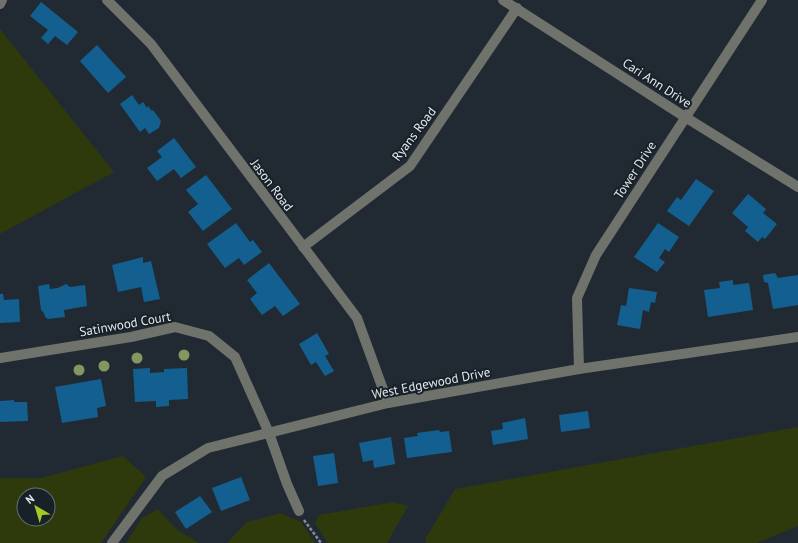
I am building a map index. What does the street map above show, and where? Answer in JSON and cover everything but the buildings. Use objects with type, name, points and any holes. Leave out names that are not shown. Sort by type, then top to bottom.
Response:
[{"type":"street","points":[[0,4],[2,0]]},
{"type":"street","name":"Jason Road","points":[[108,0],[151,44],[357,318],[388,403]]},
{"type":"street","name":"Cari Ann Drive","points":[[503,0],[798,187]]},
{"type":"street","name":"Tower Drive","points":[[579,369],[578,298],[596,255],[685,116],[762,0]]},
{"type":"street","name":"Ryans Road","points":[[303,247],[410,166],[517,8]]},
{"type":"street","name":"Satinwood Court","points":[[0,358],[131,337],[175,327],[209,336],[235,357],[269,433],[287,484],[299,511]]},
{"type":"street","name":"West Edgewood Drive","points":[[112,543],[162,476],[208,448],[388,403],[579,369],[798,337]]},
{"type":"path","points":[[299,511],[321,543]]},
{"type":"green space","points":[[0,29],[114,172],[0,234]]},
{"type":"green space","points":[[798,427],[798,526],[757,543],[426,543],[426,538],[455,489]]},
{"type":"green space","points":[[123,456],[146,477],[101,543],[0,543],[0,478],[41,478]]},
{"type":"green space","points":[[393,502],[408,506],[387,543],[328,543],[315,523],[319,515]]},
{"type":"green space","points":[[158,509],[176,529],[199,543],[126,543],[142,518]]},
{"type":"green space","points":[[281,513],[301,522],[315,543],[227,543],[247,522]]}]
